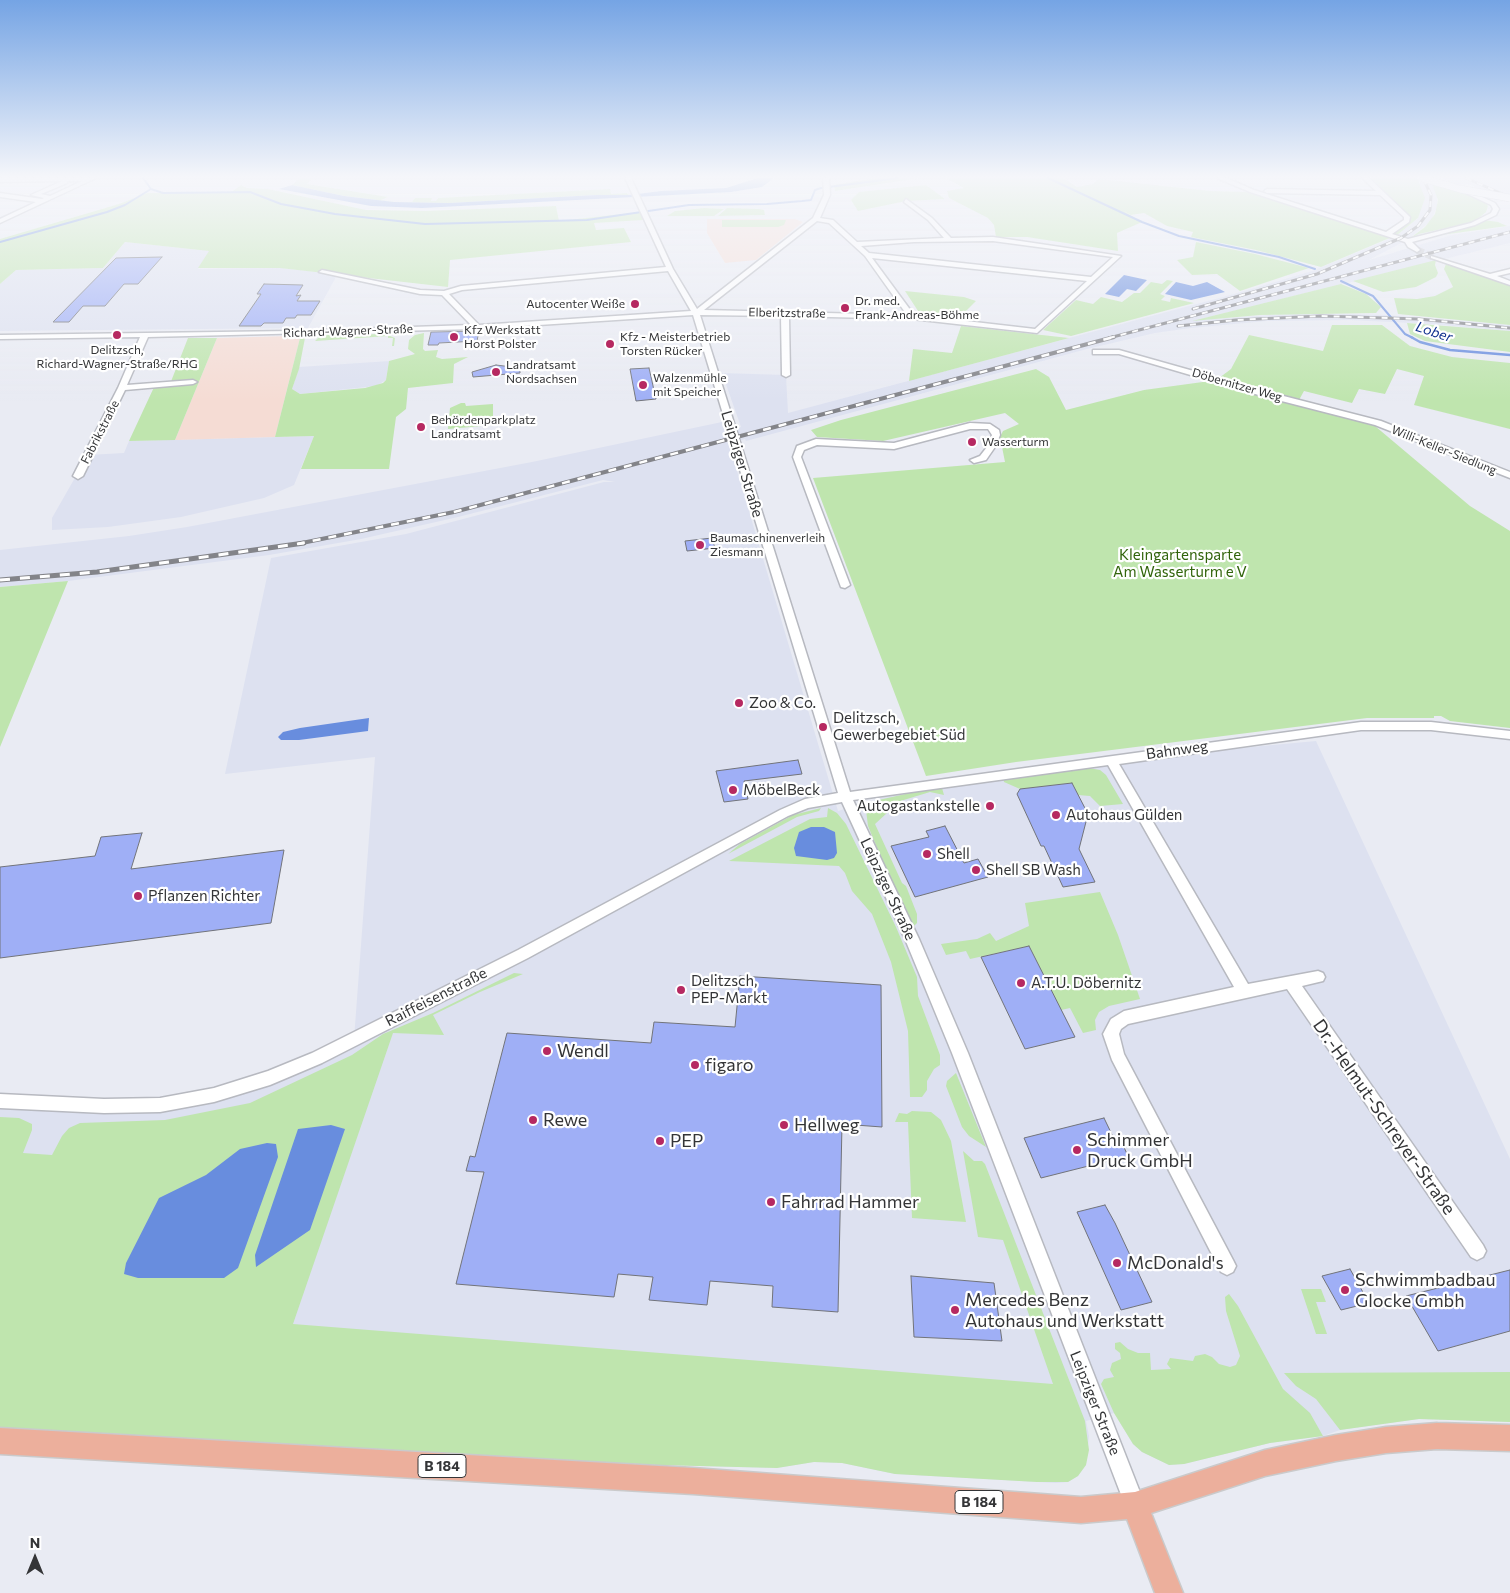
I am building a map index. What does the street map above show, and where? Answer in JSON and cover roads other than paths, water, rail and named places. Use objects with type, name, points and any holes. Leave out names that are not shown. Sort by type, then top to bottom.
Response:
[{"type":"main road","points":[[1136,1505],[1265,1463],[1336,1448],[1386,1440],[1437,1436],[1510,1438]]},
{"type":"main road","name":"B 184","points":[[0,1441],[693,1481],[1081,1510],[1136,1505]]},
{"type":"main road","name":"Leipziger Straße","points":[[1136,1505],[1169,1593]]},
{"type":"street","name":"Leipziger Straße","points":[[662,252],[696,313],[846,796],[912,939],[960,1054],[1040,1264],[1136,1505]]},
{"type":"street","points":[[696,313],[773,252]]},
{"type":"street","points":[[864,252],[912,317]]},
{"type":"street","name":"Elberitzstraße","points":[[696,313],[785,313],[912,317],[1037,331],[1118,256],[1092,252]]},
{"type":"street","points":[[867,255],[1092,279]]},
{"type":"street","points":[[1433,257],[1510,284]]},
{"type":"street","points":[[322,272],[420,292],[444,293],[461,288],[670,269]]},
{"type":"street","points":[[1489,276],[1510,271]]},
{"type":"street","points":[[444,293],[477,327]]},
{"type":"street","name":"Richard-Wagner-Straße","points":[[0,337],[477,327],[696,313]]},
{"type":"street","points":[[785,313],[786,375]]},
{"type":"street","name":"Fabrikstraße","points":[[78,476],[122,388],[145,335]]},
{"type":"street","name":"Döbernitzer Weg","points":[[1096,352],[1119,352],[1265,394],[1378,423]]},
{"type":"street","name":"Fabrikstraße","points":[[122,388],[194,382]]},
{"type":"street","name":"Willi-Keller-Siedlung","points":[[1378,423],[1510,475]]},
{"type":"street","points":[[844,584],[797,457],[800,448],[816,442],[894,446],[970,426],[990,427],[995,430],[996,435],[984,458],[974,460]]},
{"type":"street","name":"Bahnweg","points":[[846,796],[1361,726],[1431,726],[1510,735]]},
{"type":"street","points":[[1111,760],[1244,991]]},
{"type":"street","name":"Raiffeisenstraße","points":[[0,1101],[104,1106],[160,1105],[214,1095],[270,1078],[317,1058],[514,958],[784,813],[805,804],[846,796]]},
{"type":"street","points":[[1227,1266],[1117,1055],[1111,1034],[1116,1024],[1124,1018],[1244,991],[1318,977]]},
{"type":"street","name":"Dr.-Helmut-Schreyer-Straße","points":[[1291,983],[1477,1251]]},
{"type":"water","points":[[1124,275],[1147,280],[1136,291],[1127,289],[1119,297],[1105,294]]},
{"type":"water","points":[[1176,282],[1193,286],[1207,282],[1225,292],[1191,300],[1165,294]]},
{"type":"water","points":[[369,718],[368,731],[299,740],[281,740],[278,737],[283,732],[300,728]]},
{"type":"water","points":[[811,827],[824,827],[835,832],[837,853],[834,858],[827,860],[796,856],[794,848],[799,832]]},
{"type":"water","points":[[331,1125],[345,1129],[310,1230],[256,1267],[255,1255],[298,1129]]},
{"type":"water","points":[[267,1143],[276,1144],[278,1157],[238,1268],[224,1278],[138,1278],[124,1274],[126,1263],[159,1198],[206,1175],[240,1149]]},
{"type":"waterway","name":"Lober","points":[[1257,252],[1279,257],[1315,269]]},
{"type":"waterway","name":"Lober","points":[[1341,281],[1373,296],[1405,334],[1411,337]]},
{"type":"waterway","name":"Lober","points":[[1411,337],[1420,342],[1450,350],[1510,355]]},
{"type":"tunnel","points":[[1422,252],[1433,257]]},
{"type":"railway","points":[[1193,309],[1317,274],[1368,252]]},
{"type":"railway","points":[[1109,338],[1433,252]]},
{"type":"railway","points":[[1178,326],[1236,320],[1321,316],[1419,319],[1510,328]]},
{"type":"railway","points":[[297,544],[454,512],[1114,337]]},
{"type":"railway","points":[[297,544],[304,543]]},
{"type":"railway","points":[[0,580],[97,572],[297,544]]},
{"type":"place","name":"Autocenter Weiße","points":[[635,304]]},
{"type":"place","name":"Dr. med. Frank-Andreas-Böhme","points":[[845,308]]},
{"type":"place","name":"Delitzsch, Richard-Wagner-Straße/RHG","points":[[117,335]]},
{"type":"place","name":"Kfz Werkstatt Horst Polster","points":[[454,337]]},
{"type":"place","name":"Kfz - Meisterbetrieb Torsten Rücker","points":[[610,344]]},
{"type":"place","name":"Landratsamt Nordsachsen","points":[[496,372]]},
{"type":"place","name":"Walzenmühle mit Speicher","points":[[643,385]]},
{"type":"place","name":"Behördenparkplatz Landratsamt","points":[[421,427]]},
{"type":"place","name":"Wasserturm","points":[[972,442]]},
{"type":"place","name":"Baumaschinenverleih Ziesmann","points":[[700,545]]},
{"type":"place","name":"Zoo & Co.","points":[[739,703]]},
{"type":"place","name":"Delitzsch, Gewerbegebiet Süd","points":[[823,727]]},
{"type":"place","name":"MöbelBeck","points":[[733,790]]},
{"type":"place","name":"Autogastankstelle","points":[[990,806]]},
{"type":"place","name":"Autohaus Gülden","points":[[1056,815]]},
{"type":"place","name":"Shell","points":[[927,854]]},
{"type":"place","name":"Shell SB Wash","points":[[976,870]]},
{"type":"place","name":"Pflanzen Richter","points":[[138,896]]},
{"type":"place","name":"A.T.U. Döbernitz","points":[[1021,983]]},
{"type":"place","name":"Delitzsch, PEP-Markt","points":[[681,990]]},
{"type":"place","name":"Wendl","points":[[547,1051]]},
{"type":"place","name":"figaro","points":[[695,1065]]},
{"type":"place","name":"Rewe","points":[[533,1120]]},
{"type":"place","name":"Hellweg","points":[[784,1125]]},
{"type":"place","name":"PEP","points":[[660,1141]]},
{"type":"place","name":"Schimmer Druck GmbH","points":[[1077,1150]]},
{"type":"place","name":"Fahrrad Hammer","points":[[771,1202]]},
{"type":"place","name":"McDonald's","points":[[1117,1263]]},
{"type":"place","name":"Schwimmbadbau Glocke Gmbh","points":[[1345,1290]]},
{"type":"place","name":"Mercedes Benz Autohaus und Werkstatt","points":[[955,1310]]},
{"type":"park label","name":"Kleingartensparte Am Wasserturm e V","points":[[1180,564]]}]
